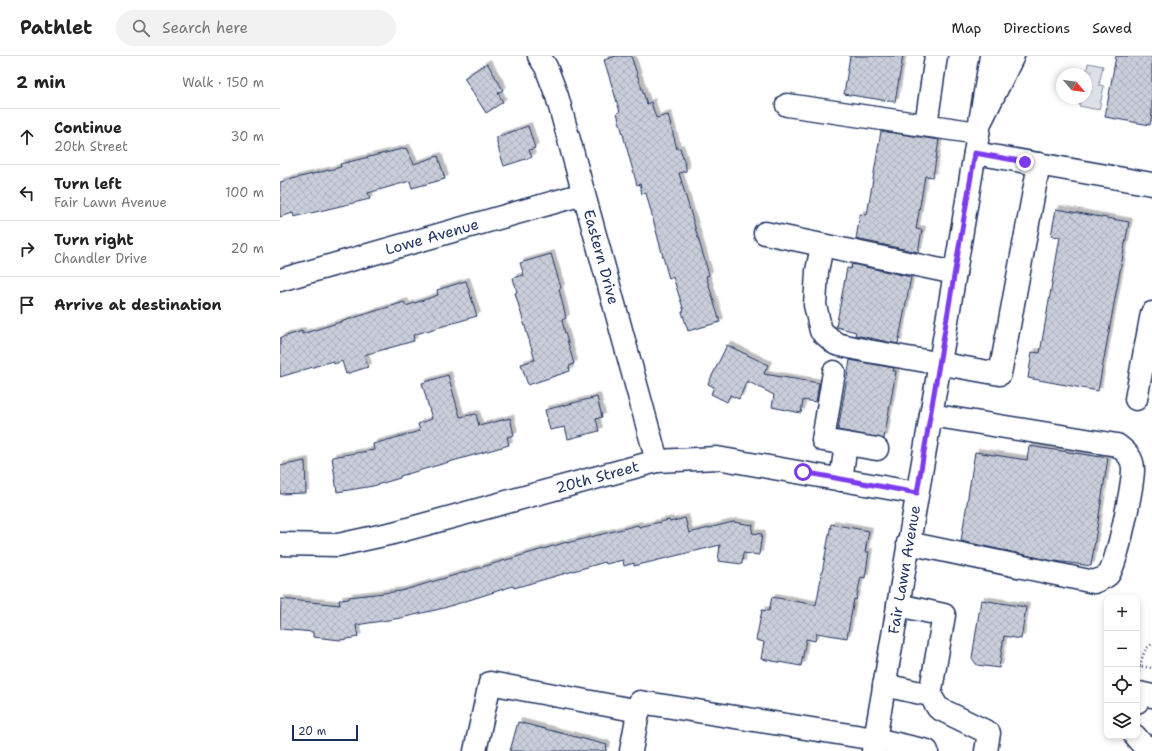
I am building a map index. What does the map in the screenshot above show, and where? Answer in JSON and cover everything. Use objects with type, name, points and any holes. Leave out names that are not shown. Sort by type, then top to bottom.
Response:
[{"type":"main road","name":"Eastern Drive","points":[[539,56],[546,67],[556,96],[658,461]]},
{"type":"main road","points":[[926,125],[936,56]]},
{"type":"main road","name":"Fair Lawn Avenue","points":[[874,745],[991,56]]},
{"type":"main road","points":[[978,136],[1013,56]]},
{"type":"main road","points":[[787,104],[926,125],[978,136],[1039,164],[1152,184]]},
{"type":"main road","points":[[822,246],[817,271],[815,304],[821,330],[836,344],[868,352],[1000,374],[1039,164]]},
{"type":"main road","name":"Lowe Avenue","points":[[280,280],[583,194]]},
{"type":"main road","points":[[765,233],[955,273]]},
{"type":"main road","points":[[1136,399],[1152,312]]},
{"type":"main road","points":[[834,372],[823,440],[877,449]]},
{"type":"main road","points":[[908,543],[1094,582],[1108,575],[1114,564],[1129,496],[1133,468],[1128,453],[1117,445],[931,415]]},
{"type":"main road","points":[[841,480],[846,444]]},
{"type":"main road","name":"20th Street","points":[[280,544],[338,545],[393,533],[658,461],[717,458],[917,493]]},
{"type":"main road","points":[[898,605],[944,615],[930,695],[938,708],[989,733],[986,751]]},
{"type":"main road","points":[[475,751],[490,683],[639,711]]},
{"type":"main road","points":[[884,685],[930,695]]},
{"type":"main road","points":[[1140,693],[1152,696]]},
{"type":"main road","points":[[632,751],[640,702],[874,745],[928,751]]},
{"type":"main road","points":[[1138,739],[1142,744],[1152,749]]},
{"type":"path","points":[[1140,666],[1145,652],[1152,644]]},
{"type":"green space","points":[[1088,63],[1103,66],[1099,85],[1104,86],[1099,110],[1079,106],[1080,104],[1092,104],[1092,68],[1087,68]]},
{"type":"building","points":[[616,56],[631,56],[647,104],[651,102],[656,118],[668,115],[677,149],[680,148],[686,168],[686,171],[679,173],[709,275],[706,276],[720,322],[688,331],[682,312],[684,311],[673,277],[669,279],[646,193],[642,194],[640,184],[637,185],[617,113],[620,112],[604,60]]},
{"type":"building","points":[[850,56],[903,56],[895,102],[844,94]]},
{"type":"building","points":[[1116,56],[1152,56],[1152,113],[1150,125],[1105,117]]},
{"type":"building","points":[[487,63],[503,90],[498,93],[503,102],[486,113],[464,78]]},
{"type":"building","points":[[528,126],[535,148],[529,150],[532,157],[504,166],[497,144],[497,137]]},
{"type":"building","points":[[881,131],[939,140],[933,177],[925,176],[916,229],[922,230],[918,252],[856,239],[860,214],[867,215]]},
{"type":"building","points":[[406,148],[414,164],[438,156],[445,179],[412,188],[410,181],[368,193],[370,199],[294,217],[293,213],[280,217],[280,182],[341,167],[340,164]]},
{"type":"building","points":[[1056,209],[1129,222],[1098,391],[1028,378],[1032,352],[1040,353],[1060,237],[1051,236]]},
{"type":"building","points":[[551,254],[561,288],[559,289],[566,318],[562,320],[574,364],[569,366],[570,371],[528,385],[521,364],[535,360],[515,293],[517,292],[513,278],[524,275],[520,263]]},
{"type":"building","points":[[852,264],[911,277],[898,344],[855,335],[856,332],[836,327],[847,268],[851,269]]},
{"type":"building","points":[[466,281],[477,316],[413,335],[414,341],[364,355],[368,367],[346,374],[342,361],[334,364],[333,361],[280,377],[280,338],[302,331],[302,334],[404,302],[406,306],[438,295],[437,290]]},
{"type":"building","points":[[727,345],[768,365],[764,374],[819,383],[816,402],[803,400],[801,413],[772,407],[774,395],[747,381],[739,399],[730,395],[727,402],[711,394],[714,387],[708,384]]},
{"type":"building","points":[[850,360],[894,368],[893,371],[896,371],[884,439],[838,430]]},
{"type":"building","points":[[448,375],[460,417],[476,414],[479,426],[510,418],[514,435],[507,437],[509,445],[400,476],[400,478],[373,486],[337,492],[332,457],[374,450],[373,444],[420,431],[418,424],[432,419],[422,383]]},
{"type":"building","points":[[597,397],[602,417],[596,419],[599,431],[568,439],[565,427],[550,430],[545,410]]},
{"type":"building","points":[[1029,446],[1108,458],[1091,566],[1048,560],[961,541],[975,452],[1027,460]]},
{"type":"building","points":[[305,461],[306,493],[280,494],[280,466]]},
{"type":"building","points":[[685,518],[689,533],[733,522],[753,525],[752,533],[762,534],[759,555],[743,553],[742,564],[718,561],[720,545],[634,566],[634,563],[624,566],[623,560],[606,564],[605,562],[514,588],[513,586],[444,608],[401,618],[356,625],[358,637],[341,640],[313,637],[313,632],[280,629],[281,599],[340,605],[339,600],[349,599],[349,597],[401,591],[567,542],[638,525],[639,527]]},
{"type":"building","points":[[831,524],[869,531],[865,552],[869,552],[865,578],[861,577],[856,600],[854,599],[847,638],[817,633],[815,641],[806,639],[801,666],[761,659],[764,642],[756,640],[762,610],[769,611],[772,597],[816,605]]},
{"type":"building","points":[[981,600],[1026,607],[1021,639],[1004,636],[999,668],[977,665],[972,658]]},
{"type":"building","points":[[518,722],[607,745],[606,751],[510,751]]},
{"type":"route","points":[[803,472],[917,493],[935,396],[975,153],[1025,162]]}]
